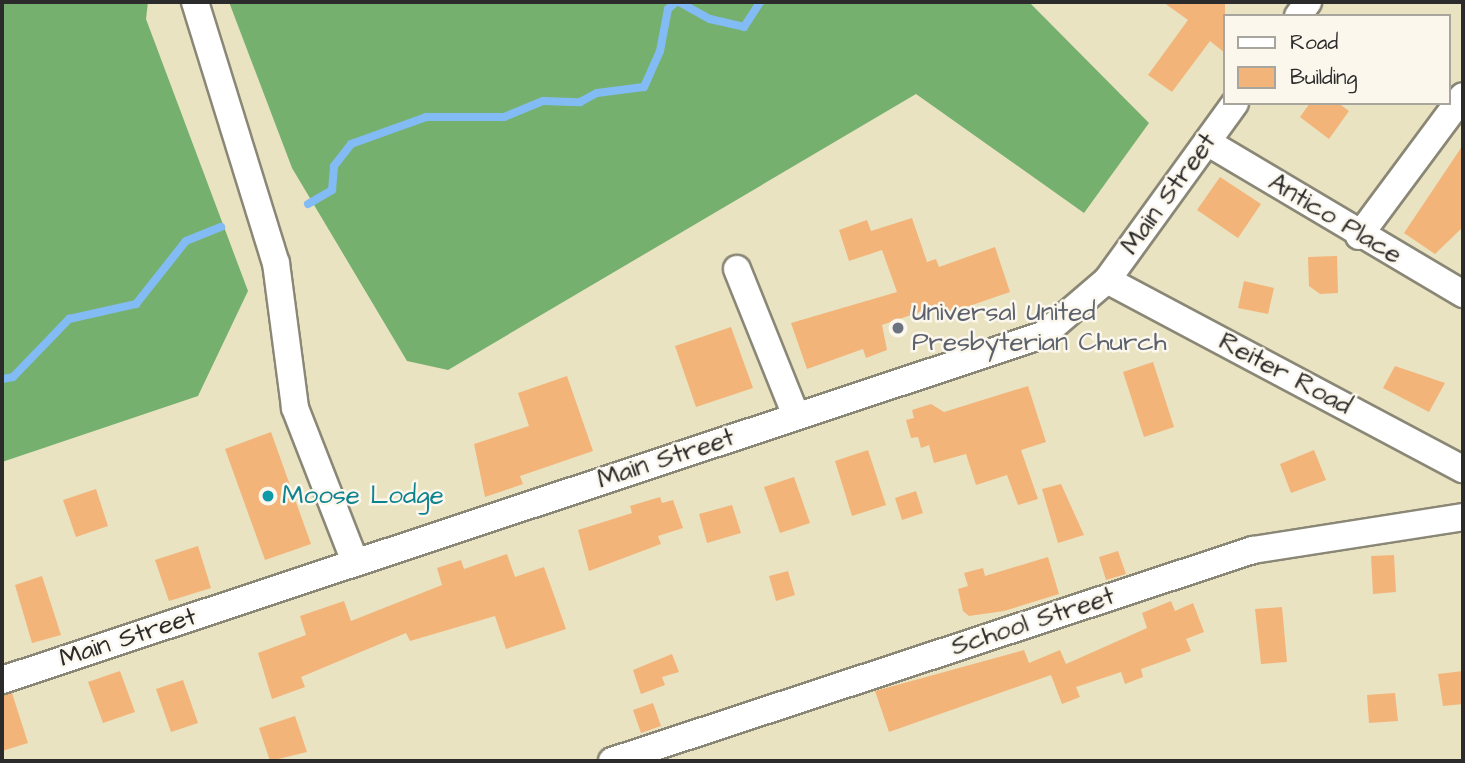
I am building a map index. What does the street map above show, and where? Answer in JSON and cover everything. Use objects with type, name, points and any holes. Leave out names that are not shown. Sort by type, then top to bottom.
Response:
[{"type":"street","points":[[195,2],[276,263],[295,408],[355,562]]},
{"type":"street","points":[[1359,236],[1463,96]]},
{"type":"street","name":"Main Street","points":[[2,680],[1044,335],[1107,279],[1234,105]]},
{"type":"street","name":"Antico Place","points":[[1207,142],[1359,236],[1463,295]]},
{"type":"street","points":[[737,269],[796,416]]},
{"type":"street","name":"Reiter Road","points":[[1107,279],[1463,469]]},
{"type":"street","name":"School Street","points":[[612,761],[1253,550],[1463,517]]},
{"type":"green space","points":[[2,2],[148,2],[146,19],[248,291],[198,396],[2,462]]},
{"type":"green space","points":[[229,2],[1029,2],[1149,123],[1084,213],[916,94],[448,370],[407,361],[292,168]]},
{"type":"building","points":[[1163,2],[1225,2],[1224,52],[1210,41],[1172,92],[1148,75],[1188,20]]},
{"type":"building","points":[[1309,105],[1341,105],[1349,111],[1329,139],[1300,117]]},
{"type":"building","points":[[1463,145],[1463,227],[1435,254],[1404,233]]},
{"type":"building","points":[[1220,177],[1261,204],[1238,238],[1197,210]]},
{"type":"building","points":[[912,218],[927,262],[936,259],[939,267],[995,247],[1010,292],[943,315],[940,305],[882,325],[887,350],[866,358],[863,349],[807,369],[791,323],[897,292],[882,250],[849,261],[839,230],[867,220],[871,231]]},
{"type":"building","points":[[1337,256],[1338,293],[1320,294],[1309,286],[1308,257]]},
{"type":"building","points":[[1244,281],[1274,288],[1268,314],[1238,308]]},
{"type":"building","points":[[731,327],[753,388],[696,407],[675,346]]},
{"type":"building","points":[[1153,362],[1174,427],[1144,437],[1123,372]]},
{"type":"building","points":[[1395,366],[1445,383],[1429,412],[1383,388]]},
{"type":"building","points":[[567,376],[593,451],[520,476],[523,484],[485,497],[474,444],[529,426],[518,393]]},
{"type":"building","points":[[1028,386],[1046,442],[1021,450],[1038,499],[1018,505],[1007,475],[976,485],[966,454],[934,463],[929,445],[921,448],[918,437],[911,438],[906,420],[914,418],[912,410],[931,404],[944,412]]},
{"type":"building","name":"Moose Lodge","points":[[271,432],[311,544],[265,560],[225,449]]},
{"type":"building","points":[[868,450],[886,505],[852,516],[835,461]]},
{"type":"building","points":[[1314,450],[1326,480],[1291,493],[1280,464]]},
{"type":"building","points":[[794,477],[810,523],[780,533],[764,487]]},
{"type":"building","points":[[1061,484],[1084,535],[1058,543],[1042,489]]},
{"type":"building","points":[[96,489],[108,526],[76,537],[63,500]]},
{"type":"building","points":[[916,491],[923,513],[902,520],[895,498]]},
{"type":"building","points":[[660,497],[662,503],[673,500],[683,528],[658,536],[661,544],[589,571],[578,530],[632,513],[630,506]]},
{"type":"building","points":[[732,505],[741,533],[707,543],[699,514]]},
{"type":"building","points":[[198,546],[211,588],[169,601],[155,560]]},
{"type":"building","points":[[1118,551],[1126,574],[1106,580],[1099,557]]},
{"type":"building","points":[[507,554],[515,577],[544,567],[566,629],[506,649],[495,616],[410,641],[406,633],[301,677],[305,687],[272,699],[258,653],[306,635],[300,616],[344,601],[351,621],[442,585],[437,568],[461,560],[464,569]]},
{"type":"building","points":[[1394,555],[1396,592],[1373,594],[1371,556]]},
{"type":"building","points":[[1048,557],[1059,594],[1004,611],[969,616],[963,611],[958,589],[968,586],[964,573],[983,568],[985,576]]},
{"type":"building","points":[[788,571],[795,595],[776,601],[769,576]]},
{"type":"building","points":[[42,576],[61,635],[32,643],[15,585]]},
{"type":"building","points":[[1171,601],[1175,611],[1193,603],[1204,632],[1186,639],[1191,651],[1141,669],[1143,677],[1125,684],[1121,672],[1076,687],[1080,697],[1062,704],[1051,675],[889,732],[875,691],[1024,650],[1029,663],[1060,650],[1066,664],[1147,628],[1142,613]]},
{"type":"building","points":[[1282,607],[1287,662],[1261,664],[1255,609]]},
{"type":"building","points":[[672,654],[679,672],[662,677],[665,685],[641,694],[633,670]]},
{"type":"building","points":[[120,671],[135,712],[103,723],[88,682]]},
{"type":"building","points":[[1463,671],[1463,704],[1443,706],[1438,674]]},
{"type":"building","points":[[183,680],[198,723],[171,732],[156,689]]},
{"type":"building","points":[[12,693],[28,743],[2,751],[2,695]]},
{"type":"building","points":[[1395,693],[1398,721],[1369,723],[1367,695]]},
{"type":"building","points":[[653,703],[661,726],[641,733],[633,710]]},
{"type":"building","points":[[295,716],[307,752],[270,761],[259,728]]},
{"type":"waterway","points":[[308,204],[332,190],[334,166],[351,144],[426,117],[504,117],[543,101],[580,102],[597,93],[644,87],[660,51],[668,9],[676,2]]},
{"type":"waterway","points":[[679,2],[710,19],[744,27],[760,2]]},
{"type":"waterway","points":[[2,379],[13,377],[69,319],[136,304],[186,241],[221,227]]},
{"type":"place","name":"Universal United Presbyterian Church","points":[[898,328]]},
{"type":"place","name":"Moose Lodge","points":[[268,496]]}]
